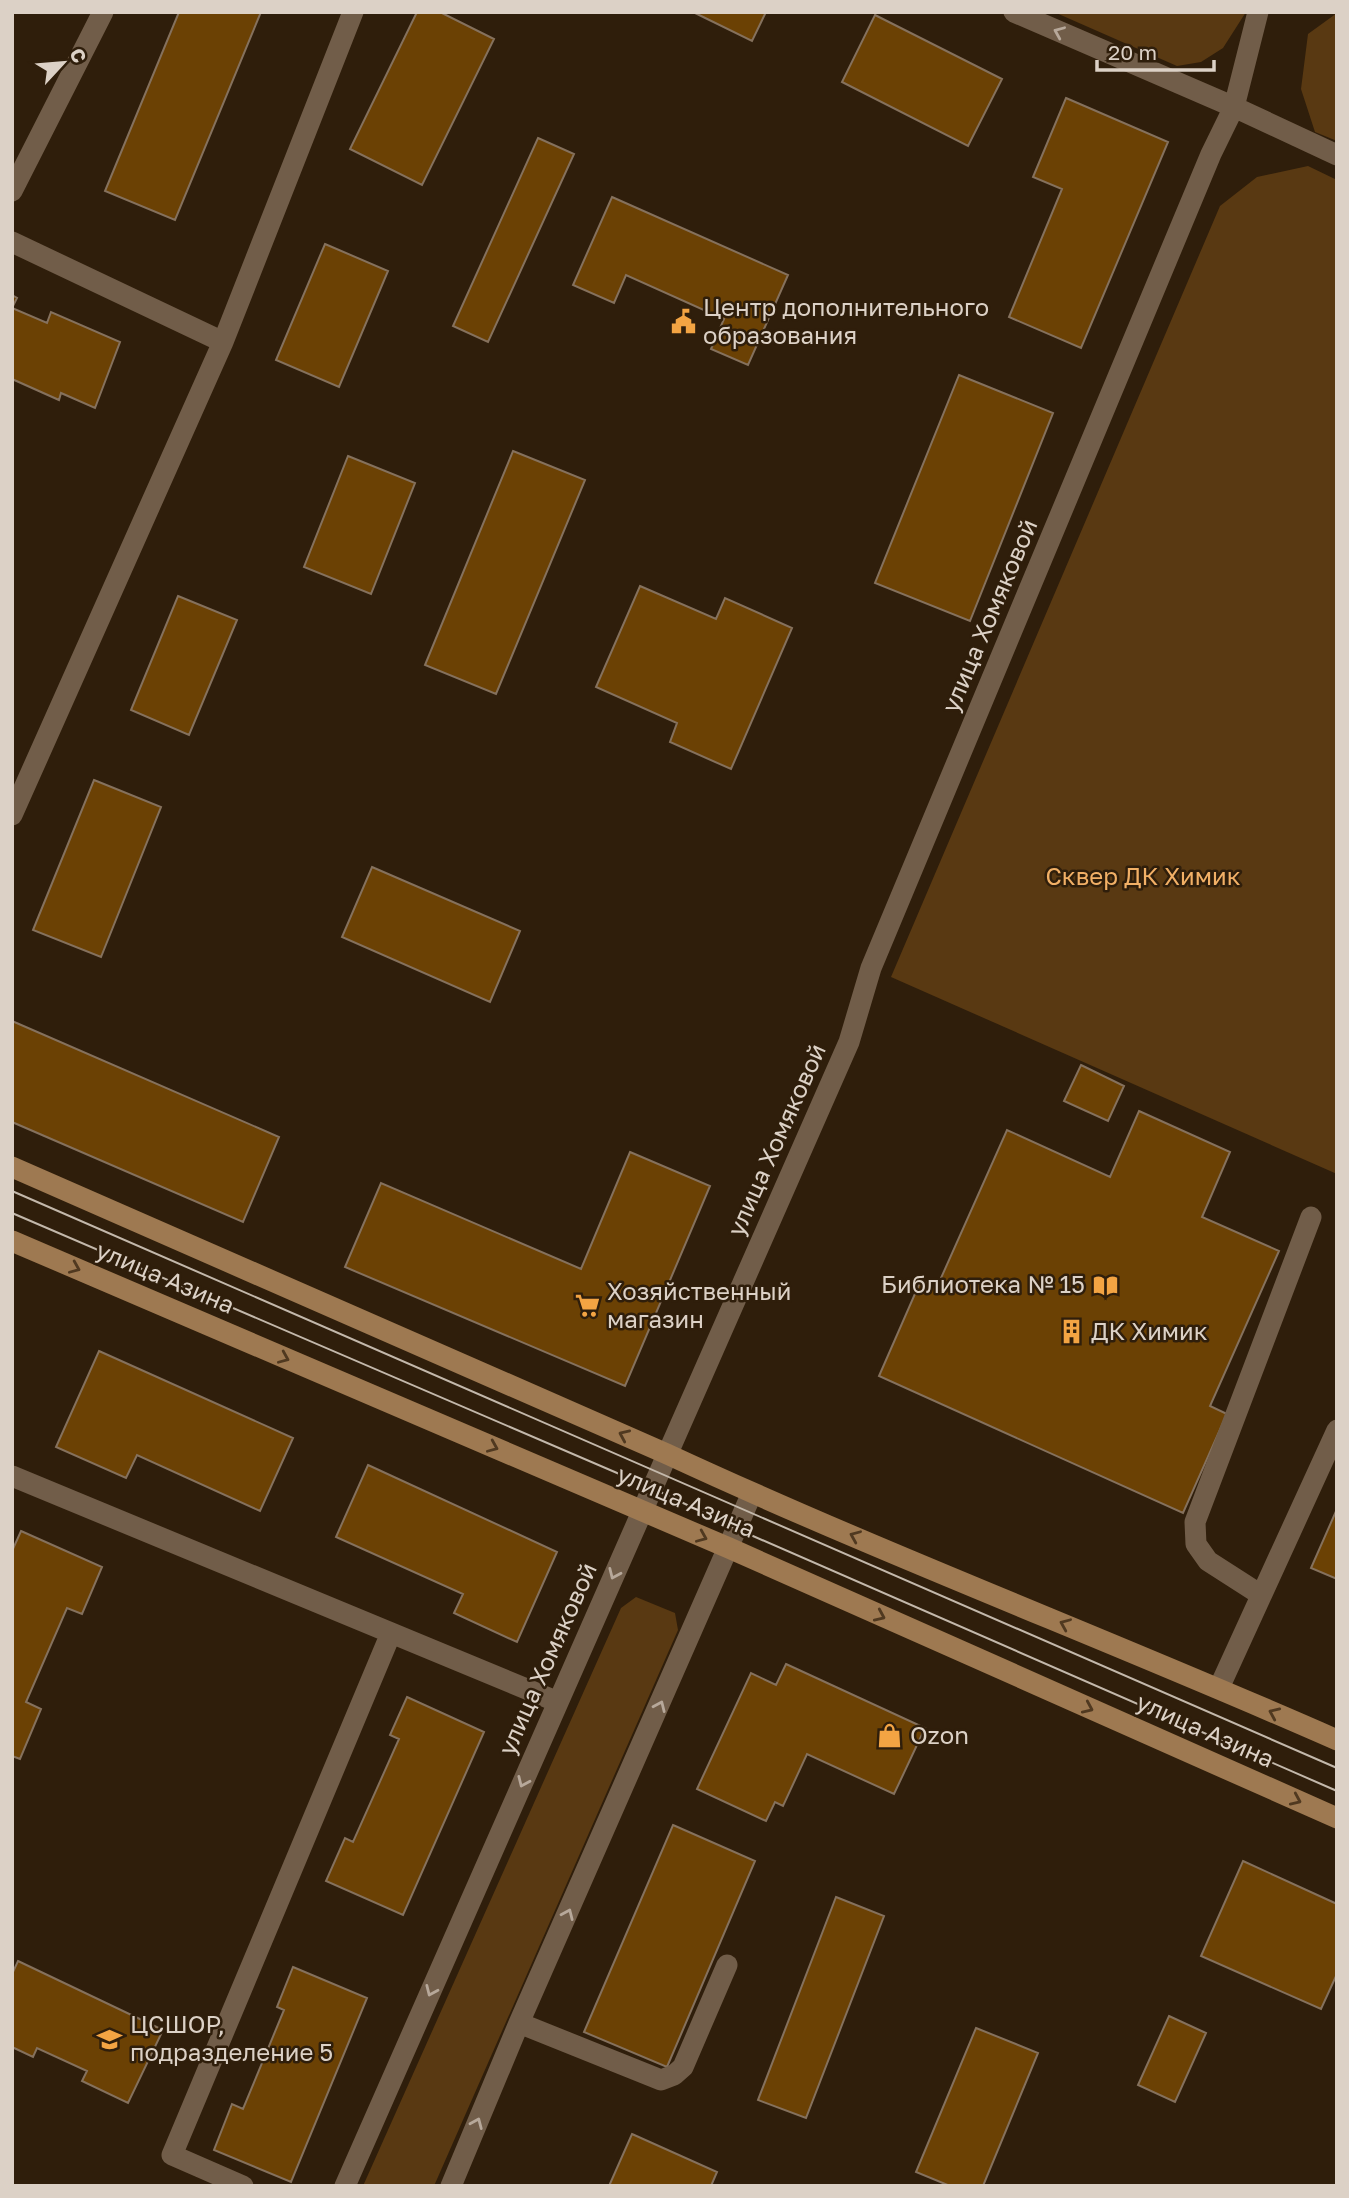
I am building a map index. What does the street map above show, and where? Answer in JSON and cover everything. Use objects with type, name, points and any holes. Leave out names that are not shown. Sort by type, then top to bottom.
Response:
[{"type":"main road","name":"улица Азина","points":[[12,1167],[752,1493],[1337,1740]]},
{"type":"main road","name":"улица Азина","points":[[12,1241],[729,1548],[1337,1818]]},
{"type":"street","points":[[12,191],[103,12]]},
{"type":"street","points":[[12,815],[223,342],[354,12]]},
{"type":"street","points":[[1014,12],[1234,107],[1337,155]]},
{"type":"street","name":"улица Хомяковой","points":[[345,2186],[849,1042],[871,968],[1206,167],[1234,107],[1258,12]]},
{"type":"street","points":[[12,242],[223,342]]},
{"type":"street","points":[[1262,1595],[1208,1561],[1196,1544],[1195,1522],[1311,1217]]},
{"type":"street","points":[[1219,1688],[1337,1430]]},
{"type":"street","points":[[12,1476],[558,1702]]},
{"type":"street","points":[[451,2186],[519,2023],[752,1493]]},
{"type":"street","points":[[243,2186],[172,2155],[391,1633]]},
{"type":"street","points":[[519,2023],[661,2080],[674,2075],[683,2067],[727,1965]]},
{"type":"green space","points":[[1054,12],[1246,12],[1223,48],[1201,62],[1177,66]]},
{"type":"green space","points":[[1337,13],[1337,141],[1315,132],[1301,89],[1308,34]]},
{"type":"green space","name":"Сквер ДК Химик","points":[[1308,166],[1337,180],[1337,1174],[891,977],[1220,206],[1257,177]]},
{"type":"green space","points":[[636,1597],[675,1613],[678,1630],[434,2186],[363,2186],[621,1608]]},
{"type":"building","points":[[179,12],[261,12],[175,220],[105,191]]},
{"type":"building","points":[[417,12],[440,12],[494,39],[422,185],[350,149]]},
{"type":"building","points":[[693,12],[766,12],[752,41]]},
{"type":"building","points":[[875,15],[1002,79],[968,146],[842,82]]},
{"type":"building","points":[[1066,98],[1168,142],[1081,348],[1009,317],[1062,189],[1033,177]]},
{"type":"building","points":[[538,138],[574,154],[488,342],[453,326]]},
{"type":"building","points":[[612,197],[788,275],[748,365],[711,349],[724,319],[626,275],[614,303],[573,285]]},
{"type":"building","points":[[325,244],[388,271],[339,387],[276,360]]},
{"type":"building","points":[[12,295],[17,298],[12,308]]},
{"type":"building","points":[[12,308],[47,323],[51,312],[120,342],[95,408],[61,393],[59,400],[12,379]]},
{"type":"building","points":[[959,375],[1053,413],[970,621],[875,583]]},
{"type":"building","points":[[513,451],[585,480],[496,694],[425,665]]},
{"type":"building","points":[[348,456],[415,483],[371,594],[304,567]]},
{"type":"building","points":[[640,586],[716,619],[725,598],[792,628],[731,769],[670,742],[677,723],[596,687]]},
{"type":"building","points":[[178,596],[237,620],[189,735],[131,710]]},
{"type":"building","points":[[94,780],[161,807],[101,957],[33,930]]},
{"type":"building","points":[[372,867],[520,931],[490,1002],[342,937]]},
{"type":"building","points":[[12,1021],[279,1137],[243,1222],[12,1122]]},
{"type":"building","points":[[1081,1065],[1124,1086],[1108,1121],[1064,1101]]},
{"type":"building","name":"ДК Химик","points":[[1139,1111],[1230,1152],[1202,1217],[1279,1251],[1210,1406],[1227,1414],[1183,1513],[879,1376],[921,1280],[937,1287],[1007,1130],[1110,1177]]},
{"type":"building","points":[[630,1152],[710,1186],[625,1386],[345,1267],[381,1183],[581,1269]]},
{"type":"building","points":[[99,1351],[293,1438],[260,1511],[137,1455],[126,1478],[56,1447]]},
{"type":"building","points":[[368,1465],[557,1552],[517,1642],[454,1613],[463,1594],[336,1537]]},
{"type":"building","points":[[1337,1509],[1337,1579],[1311,1568]]},
{"type":"building","points":[[21,1531],[102,1567],[82,1614],[67,1608],[26,1702],[41,1709],[20,1759],[12,1756],[12,1551]]},
{"type":"building","points":[[786,1664],[925,1728],[894,1794],[807,1754],[783,1806],[775,1802],[766,1821],[697,1789],[751,1673],[776,1685]]},
{"type":"building","points":[[407,1697],[484,1732],[403,1915],[326,1881],[345,1838],[353,1842],[399,1739],[390,1735]]},
{"type":"building","points":[[673,1825],[755,1861],[667,2067],[584,2032]]},
{"type":"building","points":[[1243,1861],[1337,1904],[1337,1974],[1321,2009],[1201,1956]]},
{"type":"building","points":[[836,1897],[884,1916],[806,2118],[758,2100]]},
{"type":"building","points":[[18,1961],[163,2030],[128,2103],[82,2081],[87,2071],[37,2048],[33,2057],[12,2047],[12,1974]]},
{"type":"building","points":[[293,1967],[367,1998],[291,2182],[214,2150],[232,2104],[243,2109],[284,2010],[277,2007]]},
{"type":"building","points":[[1169,2016],[1206,2033],[1175,2102],[1138,2085]]},
{"type":"building","points":[[976,2028],[1038,2053],[983,2186],[950,2186],[916,2172]]},
{"type":"building","points":[[632,2134],[717,2172],[711,2186],[609,2186]]},
{"type":"tram line","points":[[12,1191],[1337,1768]]},
{"type":"tram line","points":[[12,1213],[652,1488],[737,1529],[1337,1791]]},
{"type":"place","name":"Центр дополнительного образования","points":[[683,322]]},
{"type":"place","name":"Библиотека № 15","points":[[1105,1285]]},
{"type":"place","name":"Хозяйственный магазин","points":[[587,1306]]},
{"type":"place","name":"ДК Химик","points":[[1071,1332]]},
{"type":"place","name":"Ozon","points":[[890,1736]]},
{"type":"place","name":"ЦСШОР, подразделение 5","points":[[110,2039]]}]
